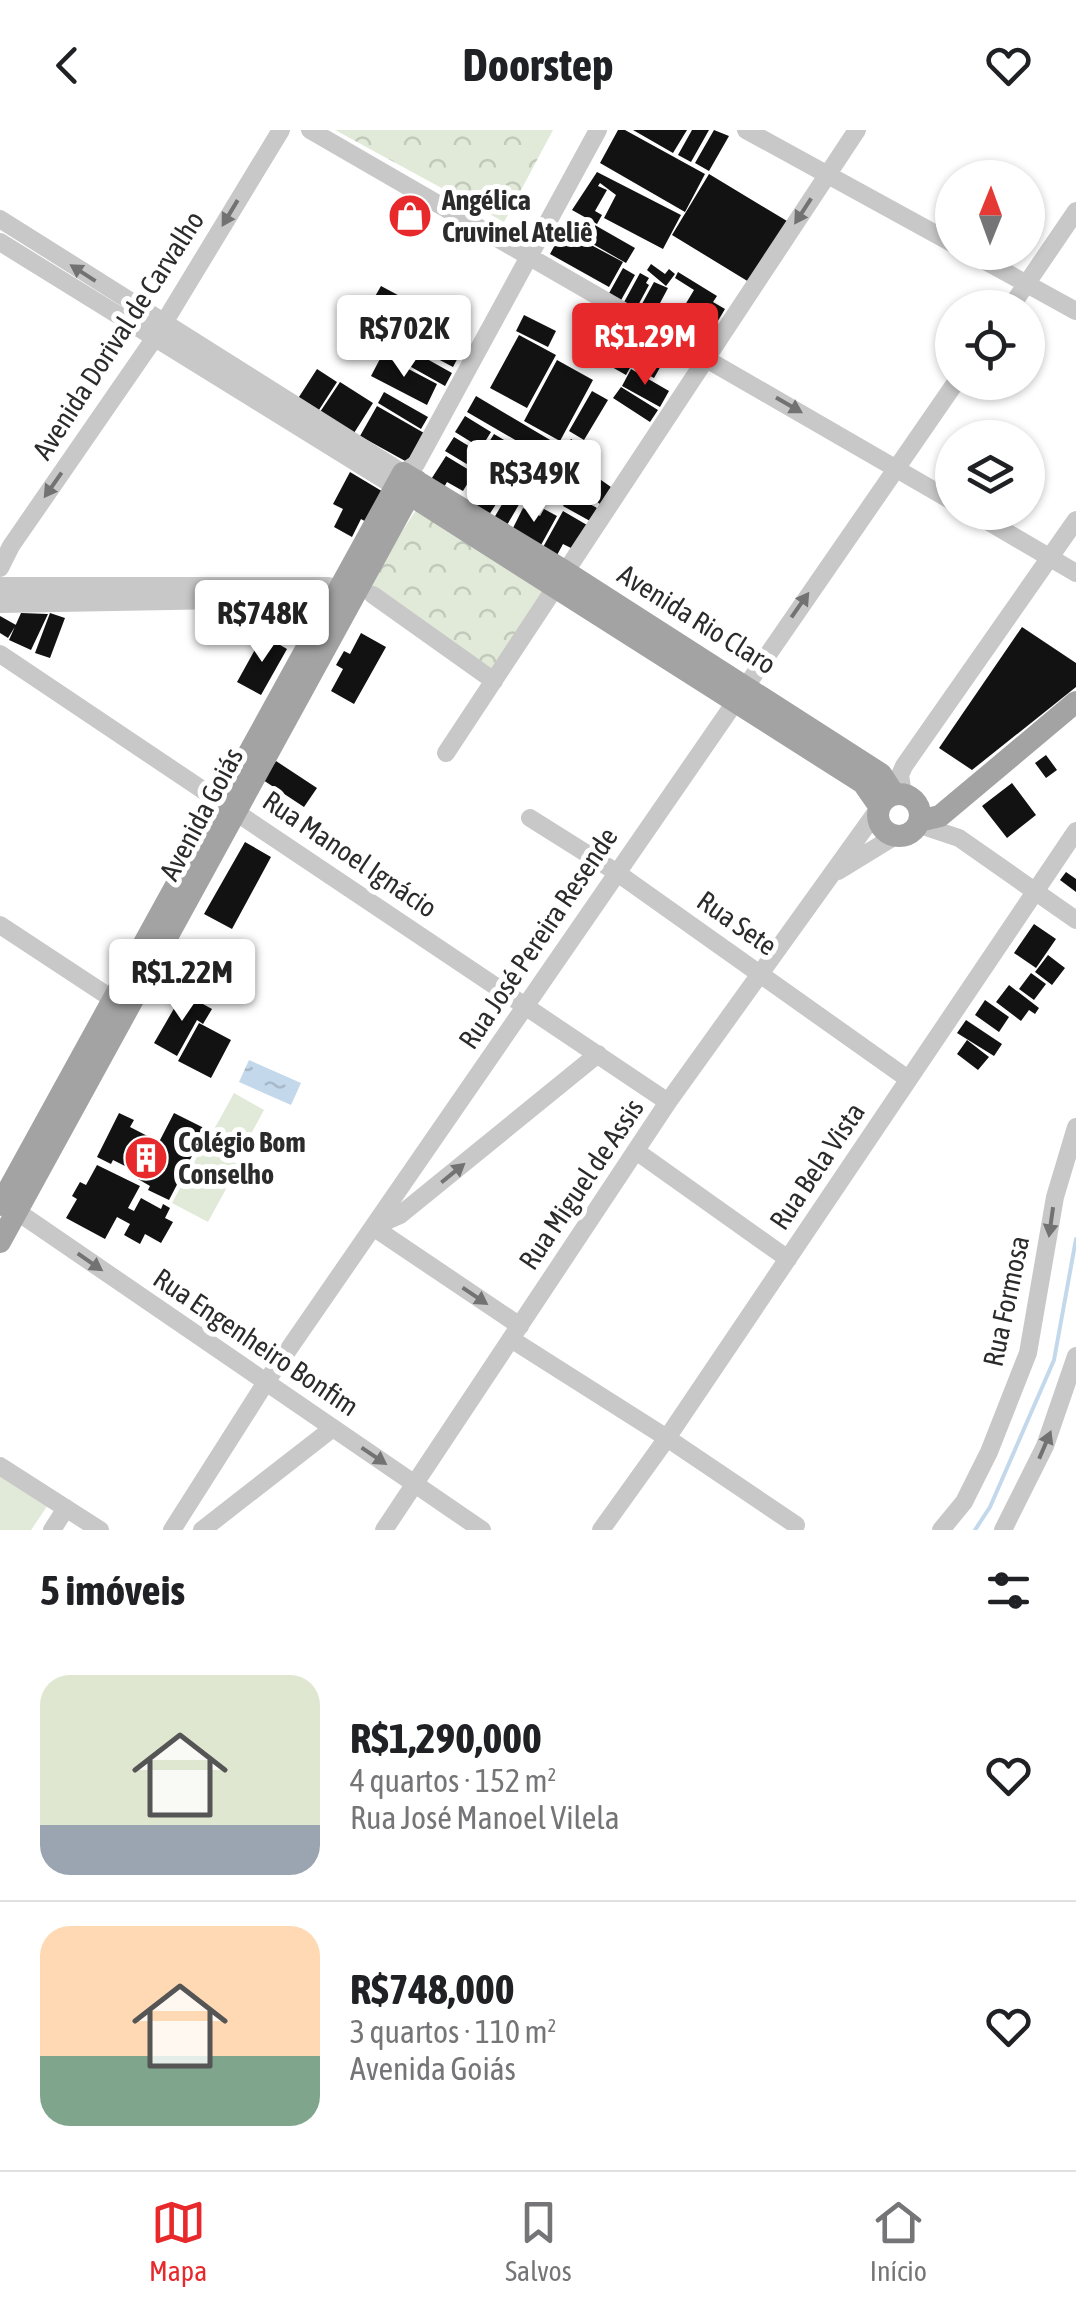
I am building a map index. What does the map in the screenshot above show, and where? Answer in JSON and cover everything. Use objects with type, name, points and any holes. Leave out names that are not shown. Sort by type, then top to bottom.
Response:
[{"type":"main road","name":"Avenida Rio Claro","points":[[408,480],[803,733],[882,774],[901,808]]},
{"type":"main road","name":"Avenida Goiás","points":[[0,1242],[5,1204],[121,1004],[286,704],[353,593],[408,480]]},
{"type":"main road","points":[[895,836],[883,830],[901,808],[934,820],[1076,702]]},
{"type":"street","name":"Avenida Dorival de Carvalho","points":[[0,568],[5,543],[160,330],[281,130]]},
{"type":"street","points":[[310,130],[935,491]]},
{"type":"street","name":"Avenida Goiás","points":[[408,480],[598,130]]},
{"type":"street","points":[[746,130],[935,234]]},
{"type":"street","points":[[446,753],[857,130]]},
{"type":"street","points":[[1022,290],[1076,211]]},
{"type":"street","name":"Avenida Rio Claro","points":[[0,219],[160,330]]},
{"type":"street","name":"Avenida Rio Claro","points":[[0,242],[160,330],[408,480]]},
{"type":"street","points":[[1001,270],[1076,311]]},
{"type":"street","name":"Rua José Pereira Resende","points":[[172,1530],[266,1382],[943,400]]},
{"type":"street","name":"Rua Miguel de Assis","points":[[384,1530],[668,1102],[834,874],[859,833],[901,808],[900,775],[904,766],[1076,520]]},
{"type":"street","points":[[1003,530],[1076,573]]},
{"type":"street","points":[[353,593],[0,604],[0,588],[353,593],[494,680]]},
{"type":"street","name":"Rua Manoel Ignácio","points":[[0,654],[668,1102]]},
{"type":"street","name":"Avenida Rio Claro","points":[[901,808],[959,838],[1076,920]]},
{"type":"street","name":"Rua Sete","points":[[530,818],[616,872],[908,1079]]},
{"type":"street","name":"Rua Bela Vista","points":[[601,1530],[1076,831]]},
{"type":"street","name":"Rua Miguel de Assis","points":[[834,874],[895,836]]},
{"type":"street","points":[[0,925],[121,1004]]},
{"type":"street","points":[[598,1054],[400,1215],[373,1227],[515,1332],[796,1526]]},
{"type":"street","name":"Rua Formosa","points":[[941,1530],[964,1502],[989,1452],[1028,1353],[1055,1196],[1076,1128]]},
{"type":"street","points":[[636,1151],[788,1259]]},
{"type":"street","name":"Rua Engenheiro Bonfim","points":[[5,1204],[482,1530]]},
{"type":"street","points":[[1003,1530],[1045,1446],[1076,1356]]},
{"type":"street","points":[[202,1530],[333,1428]]},
{"type":"street","points":[[0,1466],[100,1530]]},
{"type":"street","points":[[52,1530],[66,1508]]},
{"type":"green space","points":[[335,130],[553,130],[504,222]]},
{"type":"green space","points":[[418,507],[544,590],[490,673],[363,590]]},
{"type":"green space","points":[[234,1093],[264,1110],[237,1160],[206,1144]]},
{"type":"green space","points":[[203,1146],[239,1165],[208,1222],[172,1203]]},
{"type":"green space","points":[[0,1472],[48,1505],[31,1530],[0,1530]]},
{"type":"water","points":[[249,1060],[301,1083],[291,1105],[239,1082]]},
{"type":"building","points":[[618,130],[625,130],[705,174],[685,212],[600,163]]},
{"type":"building","points":[[633,130],[687,130],[673,153]]},
{"type":"building","points":[[692,130],[709,130],[691,162],[678,155]]},
{"type":"building","points":[[714,130],[729,136],[709,171],[695,163]]},
{"type":"building","points":[[597,172],[681,215],[663,249],[604,218],[616,195],[600,183],[598,186],[607,190],[595,211],[602,215],[597,224],[572,210]]},
{"type":"building","points":[[709,174],[787,221],[749,282],[672,235]]},
{"type":"building","points":[[593,224],[635,248],[626,263],[584,239]]},
{"type":"building","points":[[563,230],[623,262],[609,287],[550,254]]},
{"type":"building","points":[[651,264],[665,274],[669,269],[675,274],[666,286],[647,270]]},
{"type":"building","points":[[623,268],[635,275],[620,302],[608,295]]},
{"type":"building","points":[[678,272],[717,296],[713,302],[725,309],[716,324],[685,305],[694,290],[675,278]]},
{"type":"building","points":[[640,273],[649,278],[649,285],[635,311],[623,304]]},
{"type":"building","points":[[654,282],[668,288],[651,320],[637,313]]},
{"type":"building","points":[[381,286],[437,316],[430,328],[410,318],[408,322],[462,350],[453,367],[362,319]]},
{"type":"building","points":[[675,311],[690,319],[680,336],[665,328]]},
{"type":"building","points":[[524,315],[556,331],[548,347],[516,331]]},
{"type":"building","points":[[593,315],[618,328],[600,360],[576,347]]},
{"type":"building","points":[[698,315],[716,327],[709,337],[691,325]]},
{"type":"building","points":[[689,327],[707,338],[701,348],[683,338]]},
{"type":"building","points":[[620,330],[644,343],[626,375],[603,362]]},
{"type":"building","points":[[519,335],[556,355],[527,408],[490,388]]},
{"type":"building","points":[[389,338],[408,348],[402,362],[382,353]]},
{"type":"building","points":[[645,346],[666,357],[654,378],[633,367]]},
{"type":"building","points":[[411,350],[452,373],[445,386],[404,363]]},
{"type":"building","points":[[382,355],[437,384],[427,405],[371,376]]},
{"type":"building","points":[[557,360],[593,380],[560,441],[524,421]]},
{"type":"building","points":[[317,369],[337,382],[317,413],[297,400]]},
{"type":"building","points":[[631,369],[669,391],[660,407],[622,386]]},
{"type":"building","points":[[340,382],[373,403],[354,433],[320,412]]},
{"type":"building","points":[[621,387],[658,410],[650,422],[613,398]]},
{"type":"building","points":[[592,391],[608,400],[584,440],[569,431]]},
{"type":"building","points":[[384,392],[428,417],[421,429],[378,403]]},
{"type":"building","points":[[476,396],[562,447],[553,462],[467,412]]},
{"type":"building","points":[[377,406],[424,433],[407,462],[360,436]]},
{"type":"building","points":[[465,416],[491,432],[481,448],[455,432]]},
{"type":"building","points":[[494,434],[545,464],[535,482],[483,452]]},
{"type":"building","points":[[454,437],[495,462],[490,470],[479,463],[475,469],[445,451]]},
{"type":"building","points":[[571,439],[600,458],[593,468],[564,449]]},
{"type":"building","points":[[446,456],[474,473],[463,491],[447,482],[443,489],[430,481]]},
{"type":"building","points":[[498,463],[515,475],[487,518],[469,506]]},
{"type":"building","points":[[350,472],[385,493],[370,524],[361,519],[352,537],[334,527],[343,509],[333,504]]},
{"type":"building","points":[[591,473],[611,487],[600,504],[582,485]]},
{"type":"building","points":[[518,477],[531,484],[507,525],[494,518]]},
{"type":"building","points":[[570,493],[597,508],[590,521],[563,506]]},
{"type":"building","points":[[523,508],[540,516],[544,509],[557,516],[541,545],[512,530]]},
{"type":"building","points":[[563,511],[587,525],[573,549],[563,544],[556,557],[542,549]]},
{"type":"building","points":[[266,607],[305,607],[285,643],[266,633]]},
{"type":"building","points":[[21,613],[48,614],[31,650],[9,640]]},
{"type":"building","points":[[50,613],[65,618],[50,658],[35,653]]},
{"type":"building","points":[[0,616],[16,625],[8,638],[0,633]]},
{"type":"building","points":[[1022,627],[1076,663],[1076,687],[972,770],[939,748]]},
{"type":"building","points":[[361,633],[386,647],[354,704],[331,691],[343,669],[336,665],[344,651],[350,654]]},
{"type":"building","points":[[263,635],[287,649],[261,695],[237,682]]},
{"type":"building","points":[[1046,755],[1057,770],[1046,778],[1035,763]]},
{"type":"building","points":[[276,761],[317,788],[304,807],[263,780]]},
{"type":"building","points":[[1012,783],[1036,815],[1007,838],[982,806]]},
{"type":"building","points":[[245,842],[271,857],[232,929],[204,914]]},
{"type":"building","points":[[1066,872],[1076,879],[1076,892],[1060,880]]},
{"type":"building","points":[[1034,924],[1056,939],[1036,968],[1014,953]]},
{"type":"building","points":[[1048,955],[1065,968],[1052,985],[1035,972]]},
{"type":"building","points":[[1031,973],[1046,984],[1034,1000],[1019,989]]},
{"type":"building","points":[[1009,985],[1039,1008],[1035,1014],[1029,1010],[1021,1021],[996,1002]]},
{"type":"building","points":[[183,993],[212,1009],[203,1024],[197,1020],[177,1056],[154,1043]]},
{"type":"building","points":[[985,1000],[1009,1017],[999,1032],[975,1015]]},
{"type":"building","points":[[966,1020],[1002,1044],[994,1056],[957,1033]]},
{"type":"building","points":[[199,1023],[231,1040],[211,1078],[178,1061]]},
{"type":"building","points":[[967,1040],[989,1057],[978,1070],[957,1054]]},
{"type":"building","name":"Colégio Bom Conselho","points":[[119,1113],[134,1120],[130,1127],[159,1142],[174,1113],[206,1129],[169,1200],[148,1190],[150,1186],[138,1179],[141,1174],[97,1157]]},
{"type":"building","points":[[97,1165],[140,1186],[128,1208],[134,1211],[141,1198],[161,1209],[163,1204],[170,1208],[165,1218],[173,1222],[161,1243],[145,1234],[140,1244],[124,1235],[130,1224],[117,1217],[105,1239],[66,1218],[77,1199],[72,1196],[80,1182],[86,1185]]},
{"type":"waterway","points":[[975,1530],[990,1507],[1054,1360],[1076,1239]]},
{"type":"place","name":"Angélica Cruvinel Ateliê","points":[[410,216]]},
{"type":"place","name":"Colégio Bom Conselho","points":[[146,1158]]}]
